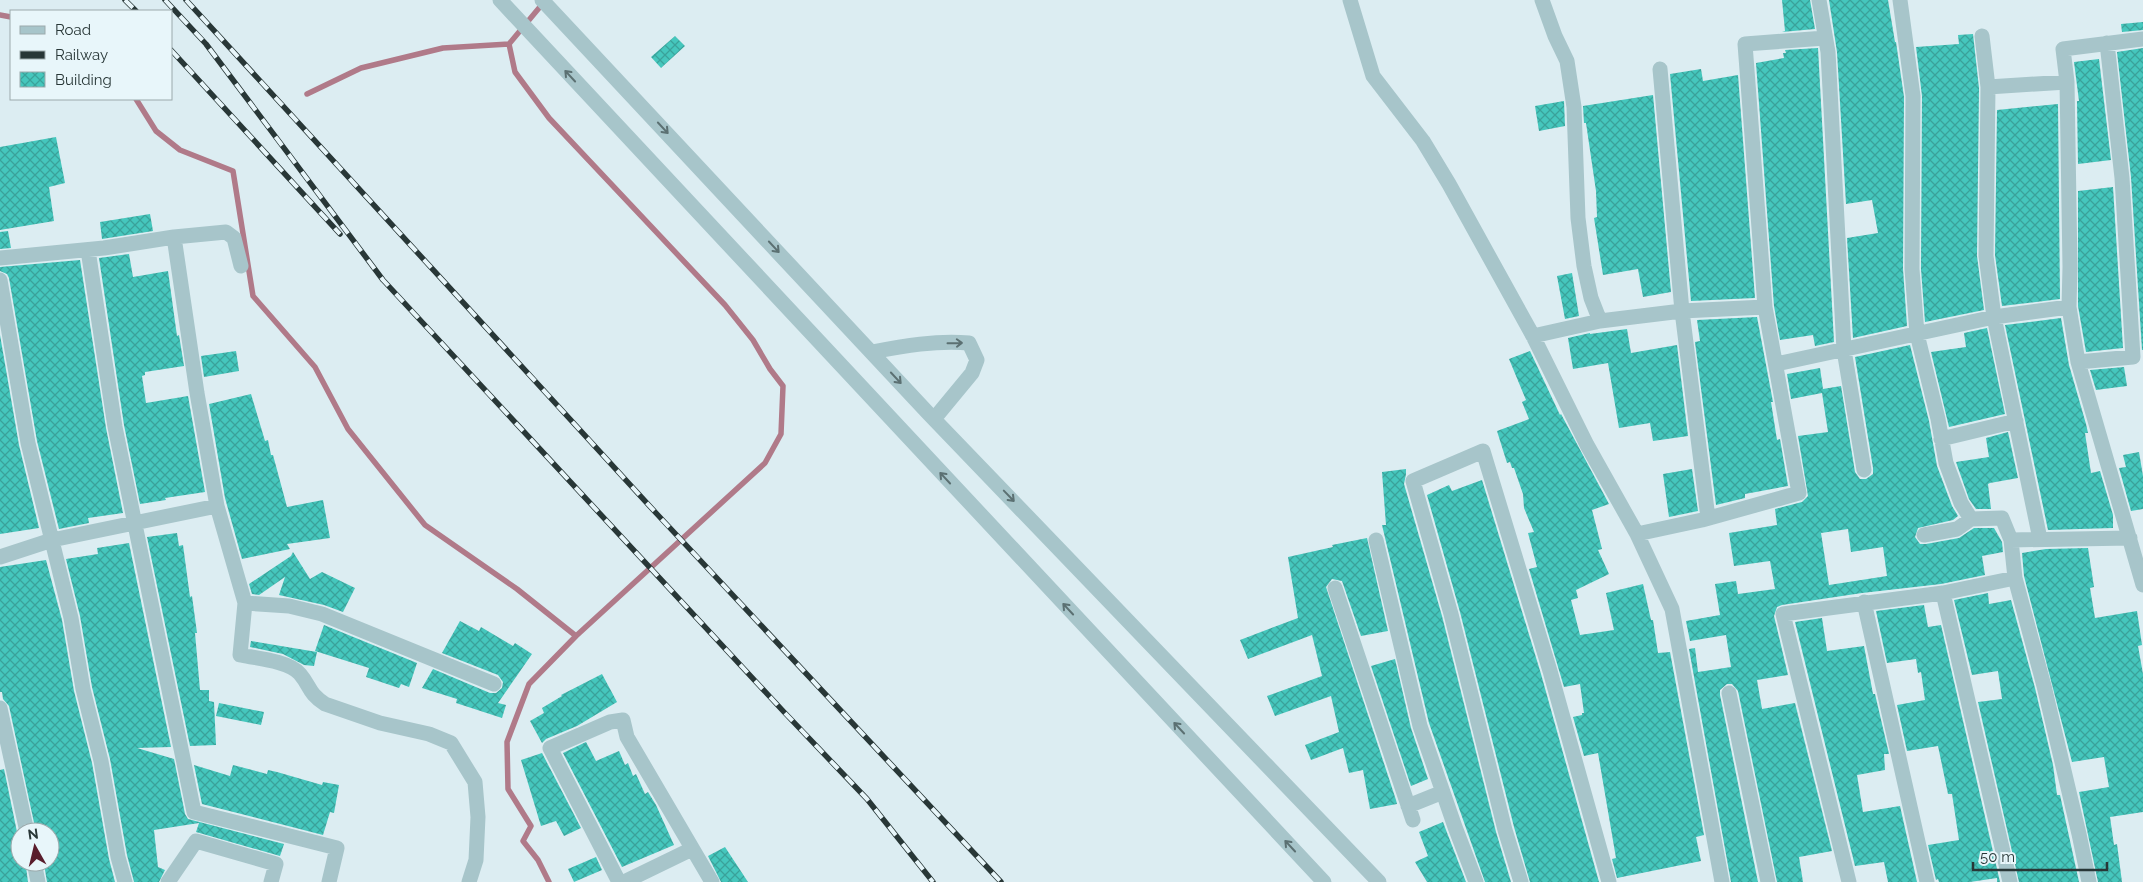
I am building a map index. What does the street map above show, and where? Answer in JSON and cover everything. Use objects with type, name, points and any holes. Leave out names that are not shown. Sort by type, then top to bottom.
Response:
[{"type":"street","points":[[542,0],[934,419],[1379,882]]},
{"type":"street","points":[[1350,0],[1373,76],[1427,148],[1449,184],[1533,336],[1587,445],[1637,534],[1672,609],[1722,882]]},
{"type":"street","points":[[1542,0],[1555,36],[1567,61],[1574,107],[1578,218],[1589,290],[1600,321]]},
{"type":"street","points":[[1820,0],[1828,52],[1844,350],[1864,470]]},
{"type":"street","points":[[1900,0],[1913,96],[1912,269],[1917,334],[1946,463],[1961,503],[1971,519]]},
{"type":"street","points":[[501,2],[1324,882]]},
{"type":"street","points":[[1982,36],[1988,86],[1986,256],[1994,317],[2040,540]]},
{"type":"street","points":[[1637,534],[1708,518],[1798,493],[1765,307],[1745,44],[1825,38]]},
{"type":"street","points":[[2143,39],[2063,49],[2066,82],[2070,267],[2069,307],[2078,362],[2143,585]]},
{"type":"street","points":[[2078,362],[2138,356],[2108,43]]},
{"type":"street","points":[[1660,68],[1682,311],[1708,518]]},
{"type":"street","points":[[1988,86],[2066,82]]},
{"type":"street","points":[[0,258],[88,250],[174,237],[226,232],[234,238],[241,266]]},
{"type":"street","points":[[174,237],[197,392],[217,506],[246,603],[240,655],[285,664],[300,673],[308,688],[325,704],[380,723],[429,734],[451,742],[475,782],[478,817],[476,860],[469,882]]},
{"type":"street","points":[[88,250],[115,427],[165,662],[194,812],[337,848],[329,882]]},
{"type":"street","points":[[0,280],[28,443],[71,618],[83,689],[101,761],[118,857],[125,882]]},
{"type":"street","points":[[1533,336],[1600,321],[1682,311],[1765,307]]},
{"type":"street","points":[[1776,364],[1994,317],[2069,307]]},
{"type":"street","points":[[872,352],[896,347],[955,342],[969,343],[977,360],[972,373],[934,419]]},
{"type":"street","points":[[1941,439],[2016,421]]},
{"type":"street","points":[[1521,882],[1505,830],[1451,614],[1413,481],[1483,451],[1550,671],[1608,882]]},
{"type":"street","points":[[0,557],[52,540],[217,506]]},
{"type":"street","points":[[1924,535],[1957,529],[1971,519],[2002,518],[2011,540],[2015,578],[2080,834],[2088,882]]},
{"type":"street","points":[[2011,540],[2130,538]]},
{"type":"street","points":[[1376,540],[1420,726],[1476,882]]},
{"type":"street","points":[[1848,882],[1821,763],[1783,614],[1943,593],[2015,578]]},
{"type":"street","points":[[1335,588],[1410,813],[1443,792]]},
{"type":"street","points":[[1943,593],[2010,882]]},
{"type":"street","points":[[1864,602],[1927,882]]},
{"type":"street","points":[[246,603],[289,606],[322,614],[494,684]]},
{"type":"street","points":[[1729,693],[1768,882]]},
{"type":"street","points":[[0,708],[25,822]]},
{"type":"street","points":[[618,882],[550,748],[610,722],[623,720],[627,737],[712,882]]},
{"type":"street","points":[[168,882],[196,841],[276,864],[271,882]]},
{"type":"street","points":[[625,882],[692,850]]},
{"type":"building","points":[[1782,0],[1810,0],[1815,29],[1782,32],[1785,31]]},
{"type":"building","points":[[1829,0],[1888,0],[1904,97],[1903,269],[1907,326],[1853,338],[1847,238],[1878,233],[1872,200],[1846,204],[1837,52]]},
{"type":"building","points":[[2143,22],[2143,30],[2122,32],[2121,24]]},
{"type":"building","points":[[1973,34],[1979,88],[1977,256],[1984,310],[1925,322],[1921,269],[1922,96],[1916,47],[1959,44],[1958,35]]},
{"type":"building","points":[[675,36],[685,46],[661,68],[651,57]]},
{"type":"building","points":[[1818,48],[1834,342],[1815,346],[1813,335],[1780,340],[1774,306],[1756,63],[1784,58],[1783,53],[1786,53],[1785,50]]},
{"type":"building","points":[[2143,48],[2142,350],[2131,177],[2117,52]]},
{"type":"building","points":[[2099,59],[2111,160],[2078,164],[2077,101],[2079,101],[2074,62]]},
{"type":"building","points":[[1701,69],[1703,81],[1738,75],[1755,298],[1691,301],[1670,74]]},
{"type":"building","points":[[1653,95],[1671,292],[1643,297],[1638,269],[1603,275],[1594,218],[1597,217],[1596,191],[1586,123],[1584,123],[1583,106]]},
{"type":"building","points":[[1564,101],[1565,126],[1539,131],[1535,106]]},
{"type":"building","points":[[2058,104],[2060,299],[2002,306],[1995,255],[1997,110]]},
{"type":"building","points":[[56,137],[65,183],[49,187],[54,221],[0,230],[0,147]]},
{"type":"building","points":[[2113,187],[2123,348],[2086,352],[2078,306],[2078,191]]},
{"type":"building","points":[[150,214],[153,231],[102,239],[100,222]]},
{"type":"building","points":[[8,231],[11,248],[0,249],[0,232]]},
{"type":"building","points":[[129,254],[133,277],[168,271],[177,336],[179,335],[184,366],[145,372],[145,375],[142,376],[146,403],[188,396],[205,492],[140,504],[124,425],[99,258]]},
{"type":"building","points":[[80,260],[106,428],[123,513],[88,518],[89,523],[59,529],[37,441],[9,278],[7,274],[0,271],[0,267]]},
{"type":"building","points":[[1572,273],[1579,316],[1565,319],[1557,276]]},
{"type":"building","points":[[1757,317],[1773,402],[1771,402],[1777,440],[1780,439],[1788,486],[1745,494],[1745,498],[1716,505],[1695,342],[1700,341],[1697,320]]},
{"type":"building","points":[[2061,318],[2069,365],[2088,433],[2085,433],[2091,473],[2100,471],[2113,515],[2113,528],[2048,530],[2005,325]]},
{"type":"building","points":[[1987,328],[2005,414],[1949,427],[1931,352],[1966,347],[1964,333]]},
{"type":"building","points":[[1627,329],[1631,353],[1677,345],[1688,436],[1653,441],[1650,423],[1619,428],[1608,363],[1573,369],[1568,338],[1590,333]]},
{"type":"building","points":[[0,335],[19,445],[39,528],[0,534]]},
{"type":"building","points":[[1910,345],[1929,421],[1937,466],[1952,506],[1958,516],[1953,520],[1918,528],[1915,537],[1920,544],[1959,538],[1974,528],[1994,528],[2002,542],[2003,552],[1982,556],[1985,575],[1941,584],[1862,593],[1777,607],[1774,616],[1788,675],[1757,680],[1762,709],[1795,703],[1832,851],[1799,857],[1803,882],[1777,882],[1738,691],[1732,684],[1727,684],[1720,690],[1720,695],[1758,882],[1731,882],[1689,649],[1695,648],[1698,672],[1731,667],[1726,635],[1690,641],[1686,621],[1720,615],[1715,584],[1736,581],[1738,594],[1775,589],[1770,561],[1734,566],[1729,533],[1777,525],[1775,509],[1802,502],[1808,496],[1798,436],[1828,432],[1822,393],[1791,399],[1787,374],[1820,368],[1823,389],[1841,386],[1855,472],[1860,479],[1866,479],[1873,474],[1855,357]],"holes":[[[1848,529],[1851,552],[1883,547],[1887,576],[1829,585],[1821,533]]]},
{"type":"building","points":[[236,351],[239,371],[204,377],[201,356]]},
{"type":"building","points":[[1530,351],[1560,415],[1609,504],[1592,510],[1602,549],[1598,550],[1609,574],[1576,590],[1578,598],[1571,600],[1580,635],[1614,630],[1606,593],[1643,584],[1651,620],[1653,620],[1658,653],[1670,652],[1704,835],[1696,837],[1701,861],[1617,878],[1612,859],[1616,858],[1598,753],[1584,756],[1573,717],[1584,713],[1580,684],[1564,687],[1529,569],[1537,567],[1528,533],[1534,532],[1524,508],[1523,494],[1514,468],[1512,468],[1510,462],[1507,463],[1497,431],[1529,419],[1522,402],[1526,400],[1509,359]]},
{"type":"building","points":[[2124,367],[2127,386],[2096,390],[2090,370]]},
{"type":"building","points":[[251,394],[265,441],[268,440],[271,455],[273,455],[287,507],[323,500],[330,538],[287,544],[290,549],[242,559],[225,498],[209,404]]},
{"type":"building","points":[[2008,432],[2018,478],[1988,484],[1991,509],[1976,509],[1969,499],[1956,462],[1989,457],[1986,438]]},
{"type":"building","points":[[2139,452],[2143,476],[2143,509],[2131,511],[2119,468],[2126,467],[2123,455]]},
{"type":"building","points":[[1406,469],[1404,484],[1442,616],[1496,832],[1511,882],[1485,882],[1429,723],[1382,525],[1386,525],[1382,472]]},
{"type":"building","points":[[1692,469],[1698,511],[1669,517],[1663,474]]},
{"type":"building","points":[[1482,480],[1541,674],[1599,882],[1530,882],[1514,827],[1460,612],[1427,495],[1449,485],[1452,491]]},
{"type":"building","points":[[177,533],[179,546],[183,545],[190,597],[192,596],[197,633],[195,633],[200,690],[209,690],[209,701],[214,702],[216,745],[190,746],[147,537]]},
{"type":"building","points":[[1367,538],[1388,631],[1361,636],[1342,581],[1332,579],[1326,587],[1397,804],[1370,809],[1363,770],[1349,773],[1343,748],[1311,760],[1305,745],[1339,732],[1331,696],[1275,716],[1267,696],[1322,676],[1312,635],[1248,659],[1240,640],[1298,618],[1288,557]]},
{"type":"building","points":[[129,543],[171,747],[137,748],[174,759],[185,814],[188,819],[284,844],[280,856],[196,832],[199,823],[154,830],[158,867],[165,870],[159,882],[134,882],[127,855],[110,759],[92,687],[80,616],[66,559],[98,554],[97,548]]},
{"type":"building","points":[[2088,548],[2094,587],[2090,588],[2095,618],[2137,611],[2142,645],[2138,646],[2143,674],[2143,812],[2110,817],[2114,845],[2117,844],[2122,882],[2098,882],[2079,792],[2109,787],[2104,757],[2072,762],[2024,576],[2022,553],[2046,549]]},
{"type":"building","points":[[293,552],[310,579],[322,572],[355,588],[343,612],[324,605],[279,595],[285,577],[259,595],[252,594],[249,584],[291,556]]},
{"type":"building","points":[[46,560],[62,620],[74,691],[92,763],[109,859],[115,882],[47,882],[45,872],[60,872],[60,822],[34,822],[9,706],[3,699],[2,692],[0,692],[0,567]]},
{"type":"building","points":[[1988,593],[1989,604],[2011,600],[2035,688],[2053,765],[2057,795],[2060,795],[2079,882],[2019,882],[1978,702],[2002,699],[1998,671],[1972,675],[1954,600]]},
{"type":"building","points":[[1924,605],[1928,627],[1941,625],[2000,882],[1997,882],[1997,878],[1970,882],[1939,882],[1938,879],[1936,880],[1928,845],[1959,840],[1952,794],[1948,794],[1938,746],[1907,751],[1897,705],[1925,700],[1921,672],[1918,673],[1916,659],[1887,663],[1876,611]]},
{"type":"building","points":[[1822,618],[1827,651],[1864,646],[1873,694],[1875,694],[1889,754],[1884,754],[1885,770],[1857,775],[1863,812],[1900,806],[1917,882],[1888,882],[1884,862],[1855,866],[1795,622]]},
{"type":"building","points":[[460,621],[479,631],[481,627],[513,646],[515,643],[532,654],[498,703],[506,705],[502,718],[456,703],[457,699],[422,688],[433,669],[490,693],[496,693],[502,688],[503,682],[498,675],[442,653]]},
{"type":"building","points":[[324,625],[417,663],[409,687],[401,684],[399,688],[366,677],[369,668],[315,651]]},
{"type":"building","points":[[251,641],[317,652],[314,666],[304,665],[283,654],[250,647]]},
{"type":"building","points":[[1395,659],[1411,728],[1428,779],[1411,786],[1371,666]]},
{"type":"building","points":[[602,674],[617,702],[577,726],[546,739],[542,743],[530,721],[544,713],[542,708],[561,695]]},
{"type":"building","points":[[219,703],[264,712],[261,725],[216,716]]},
{"type":"building","points":[[586,742],[596,761],[619,751],[625,765],[628,763],[633,776],[636,774],[645,794],[648,792],[656,805],[674,845],[622,867],[563,753]]},
{"type":"building","points":[[542,753],[581,828],[564,836],[556,821],[541,826],[521,760]]},
{"type":"building","points":[[194,765],[230,776],[233,765],[267,774],[268,770],[277,772],[322,785],[323,782],[339,785],[334,813],[330,812],[323,835],[202,804]]},
{"type":"building","points":[[4,769],[15,822],[10,822],[10,872],[27,872],[28,882],[0,882],[0,770]]},
{"type":"building","points":[[1443,822],[1466,882],[1427,882],[1415,862],[1428,856],[1419,832]]},
{"type":"building","points":[[725,847],[748,882],[721,882],[708,856]]},
{"type":"building","points":[[596,857],[602,870],[574,882],[568,869]]},
{"type":"waterway","points":[[544,2],[509,44],[515,72],[549,118],[725,305],[753,340],[770,369],[783,386],[781,434],[765,463],[576,636],[529,684],[507,742],[508,789],[531,826],[523,841],[538,860],[549,882]]},
{"type":"waterway","points":[[0,15],[10,17]]},
{"type":"waterway","points":[[307,94],[361,68],[443,48],[509,44]]},
{"type":"waterway","points":[[137,100],[156,131],[180,150],[233,171],[253,296],[315,367],[348,429],[425,525],[517,589],[576,636]]},
{"type":"railway","points":[[125,0],[135,10]]},
{"type":"railway","points":[[165,0],[206,44],[383,280],[867,799],[933,882]]},
{"type":"railway","points":[[186,0],[656,513],[1001,882]]},
{"type":"railway","points":[[172,51],[340,234]]}]
